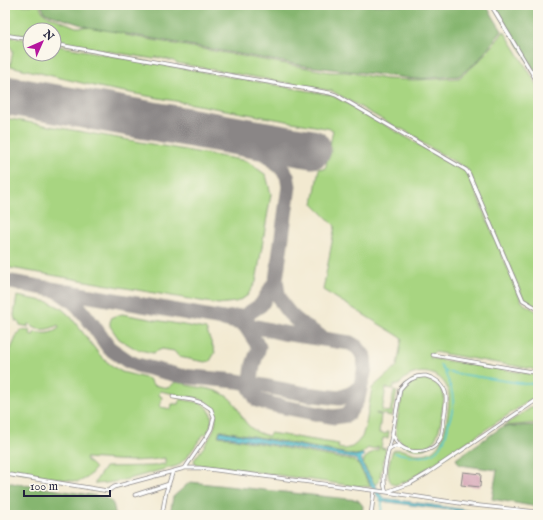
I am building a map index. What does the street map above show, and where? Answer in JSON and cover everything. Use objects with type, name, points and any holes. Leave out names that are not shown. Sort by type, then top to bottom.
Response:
[{"type":"lane","points":[[491,5],[538,83]]},
{"type":"lane","points":[[5,35],[22,38]]},
{"type":"lane","points":[[62,45],[284,84],[336,95],[466,170],[523,300],[538,309]]},
{"type":"lane","points":[[433,355],[538,373]]},
{"type":"lane","points":[[386,492],[383,482],[400,389],[405,382],[416,376],[429,376],[440,383],[444,387],[447,400],[440,438],[437,444],[422,452],[415,452],[395,446],[389,450]]},
{"type":"lane","points":[[173,397],[202,403],[210,409],[214,417],[211,429],[184,468]]},
{"type":"lane","points":[[386,492],[411,483],[428,473],[538,399]]},
{"type":"lane","points":[[392,433],[401,447]]},
{"type":"lane","points":[[5,474],[108,491],[114,487],[184,468],[213,469],[465,504],[538,512]]},
{"type":"lane","points":[[162,515],[166,492],[173,471]]},
{"type":"lane","points":[[135,495],[169,484]]},
{"type":"lane","points":[[371,515],[374,491]]},
{"type":"green space","points":[[5,5],[39,5],[44,14],[76,27],[96,24],[124,26],[125,35],[330,72],[346,72],[386,79],[415,80],[459,78],[478,62],[504,31],[538,86],[538,308],[523,298],[467,169],[419,141],[418,138],[402,129],[399,129],[332,91],[176,63],[174,61],[156,57],[154,59],[62,43],[62,22],[22,22],[22,36],[5,33]]},
{"type":"green space","points":[[41,5],[486,5],[502,31],[478,61],[459,76],[416,79],[306,66],[88,27],[45,13]]},
{"type":"green space","points":[[494,5],[538,5],[538,77]]},
{"type":"green space","points":[[5,36],[22,39],[22,62],[62,62],[62,46],[331,95],[465,171],[469,177],[521,300],[524,304],[538,312],[538,370],[434,352],[430,358],[538,375],[538,395],[407,481],[394,485],[388,474],[392,452],[398,449],[415,454],[431,451],[440,443],[444,431],[449,401],[447,387],[442,380],[428,373],[420,372],[412,374],[405,378],[399,385],[394,385],[393,389],[386,388],[382,411],[390,412],[394,391],[397,392],[392,416],[376,413],[381,415],[379,433],[386,434],[389,432],[388,438],[383,438],[381,448],[386,449],[379,481],[375,485],[363,464],[364,459],[374,451],[378,450],[379,447],[377,446],[377,448],[368,448],[361,454],[355,455],[220,430],[218,436],[355,461],[371,487],[347,485],[216,466],[196,465],[194,460],[204,447],[213,431],[215,415],[212,408],[205,401],[193,397],[180,396],[160,391],[159,395],[162,397],[160,407],[171,409],[172,404],[178,404],[180,399],[197,402],[209,410],[212,418],[206,435],[204,434],[188,455],[177,466],[126,479],[95,484],[105,467],[153,466],[163,464],[165,466],[165,458],[131,461],[86,458],[95,469],[87,478],[78,482],[5,469],[5,379],[10,351],[18,333],[19,334],[21,330],[31,331],[30,334],[33,335],[35,332],[48,333],[59,328],[58,325],[40,329],[35,328],[30,324],[27,325],[29,327],[20,325],[17,321],[16,322],[14,315],[17,296],[49,302],[61,308],[71,317],[99,354],[122,372],[149,379],[153,385],[168,388],[178,380],[186,382],[186,385],[208,389],[223,394],[235,405],[246,423],[262,434],[269,436],[270,433],[339,444],[338,448],[344,449],[352,447],[362,437],[366,424],[372,388],[397,366],[402,338],[323,290],[335,226],[313,204],[319,168],[324,169],[326,166],[333,130],[103,88],[10,66],[13,51],[10,46],[5,45]]},
{"type":"green space","points":[[5,118],[247,161],[266,175],[271,194],[256,282],[247,296],[236,302],[218,304],[5,267]]},
{"type":"green space","points":[[122,314],[206,329],[215,352],[210,361],[205,362],[179,357],[174,351],[162,349],[153,353],[136,349],[119,339],[110,326],[112,317]]},
{"type":"green space","points":[[417,379],[435,383],[441,389],[444,398],[438,434],[434,442],[428,447],[420,450],[410,448],[405,445],[399,440],[396,433],[401,400],[406,384]]},
{"type":"green space","points":[[538,403],[538,423],[503,426]]},
{"type":"green space","points":[[538,425],[538,507],[492,499],[497,470],[460,465],[456,459],[502,427]]},
{"type":"green space","points":[[5,482],[103,497],[113,504],[115,515],[5,515]]},
{"type":"green space","points":[[190,482],[358,500],[363,506],[362,515],[170,515],[173,497]]},
{"type":"water","points":[[220,431],[355,456],[362,454],[364,455],[361,458],[362,464],[383,498],[500,515],[488,515],[381,502],[355,459],[219,435]]},
{"type":"building","points":[[463,472],[481,474],[480,487],[461,485]]},
{"type":"waterway","points":[[440,365],[444,371],[453,373],[526,384],[538,383]]},
{"type":"waterway","points":[[395,453],[426,456],[436,451],[443,443],[447,433],[453,406],[451,387],[444,371]]},
{"type":"waterway","points":[[381,515],[382,502]]},
{"type":"taxiway","points":[[228,318],[244,316],[261,305],[276,280],[289,186],[287,176],[280,167],[244,137]]},
{"type":"taxiway","points":[[276,280],[278,294],[286,309],[296,319],[320,336]]},
{"type":"taxiway","points":[[5,281],[223,319],[283,333],[350,343],[357,347],[364,356],[365,368],[358,398],[347,415],[334,417],[274,405],[257,400],[250,388],[253,365],[259,347],[244,324]]},
{"type":"taxiway","points":[[58,291],[78,306],[109,348],[128,361],[137,365],[181,376],[237,381],[306,394],[340,398],[352,393],[361,386]]},
{"type":"runway","points":[[5,95],[312,149]]}]
